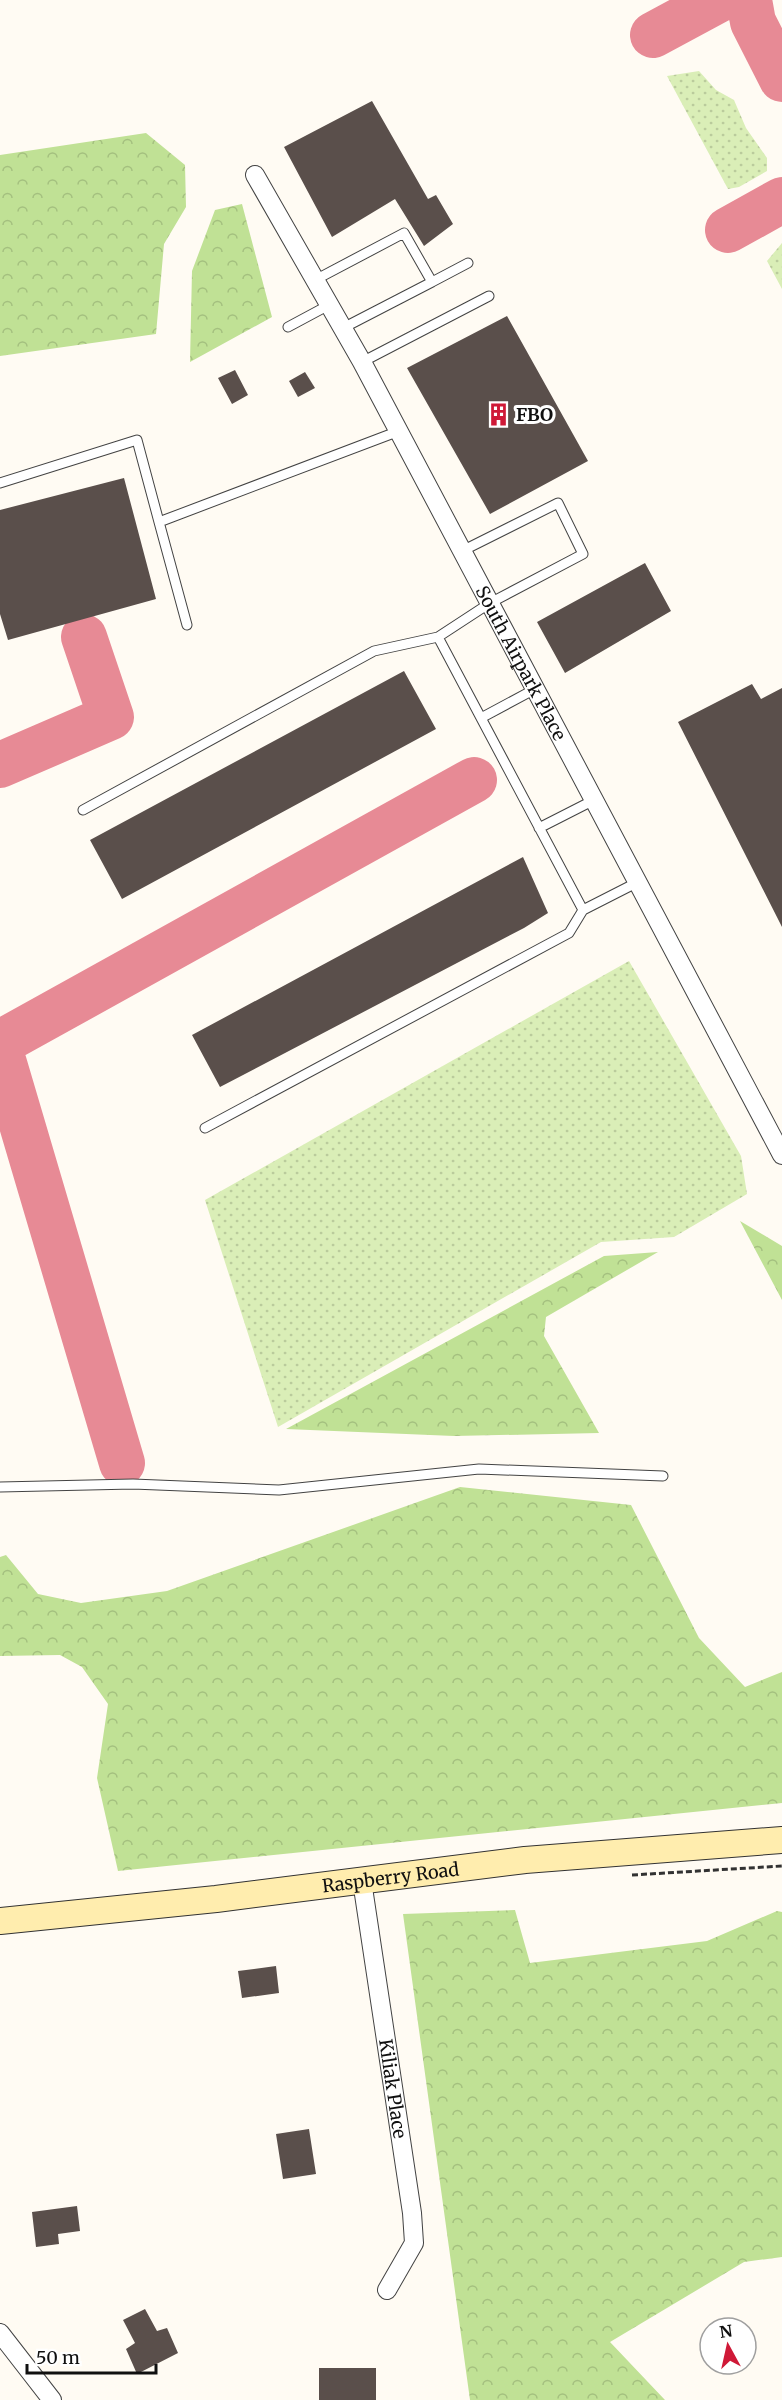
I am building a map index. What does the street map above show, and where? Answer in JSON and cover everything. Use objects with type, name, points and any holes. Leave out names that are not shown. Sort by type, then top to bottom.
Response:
[{"type":"street","name":"South Airpark Place","points":[[255,175],[362,362],[782,1155]]},
{"type":"street","name":"Raspberry Road","points":[[0,1921],[64,1916],[525,1860],[782,1840]]},
{"type":"street","name":"Kiliak Place","points":[[362,1881],[412,2213],[414,2243],[387,2290]]},
{"type":"street","points":[[0,2333],[52,2400]]},
{"type":"lane","points":[[315,280],[404,233],[432,282]]},
{"type":"lane","points":[[343,328],[468,263]]},
{"type":"lane","points":[[362,362],[489,296]]},
{"type":"lane","points":[[288,327],[329,305]]},
{"type":"lane","points":[[159,522],[399,431]]},
{"type":"lane","points":[[0,483],[137,440],[187,625]]},
{"type":"lane","points":[[83,810],[374,651],[438,637],[490,603],[583,554],[558,503],[462,551]]},
{"type":"lane","points":[[438,637],[583,910]]},
{"type":"lane","points":[[481,718],[536,689]]},
{"type":"lane","points":[[539,828],[594,800]]},
{"type":"lane","points":[[205,1128],[569,933],[583,910],[638,882]]},
{"type":"lane","points":[[0,1487],[133,1485],[279,1490],[479,1469],[663,1476]]},
{"type":"path","points":[[629,1875],[782,1866]]},
{"type":"green space","points":[[699,71],[716,90],[734,100],[746,128],[767,158],[767,171],[739,187],[728,189],[667,76]]},
{"type":"green space","points":[[146,133],[185,165],[186,207],[164,244],[156,334],[0,356],[0,155]]},
{"type":"green space","points":[[242,204],[272,317],[190,362],[192,271],[215,210]]},
{"type":"green space","points":[[782,243],[782,289],[767,261]]},
{"type":"green space","points":[[629,961],[741,1156],[747,1194],[674,1237],[601,1242],[278,1427],[205,1200]]},
{"type":"green space","points":[[740,1221],[782,1246],[782,1300]]},
{"type":"green space","points":[[658,1252],[546,1317],[544,1336],[599,1433],[454,1436],[286,1429],[604,1256]]},
{"type":"green space","points":[[460,1487],[631,1505],[699,1638],[745,1687],[782,1672],[782,1803],[118,1871],[97,1778],[108,1704],[82,1667],[60,1655],[0,1656],[0,1557],[6,1555],[38,1594],[81,1603],[167,1591]]},
{"type":"green space","points":[[515,1910],[530,1963],[707,1941],[777,1911],[782,1912],[782,2257],[744,2262],[610,2342],[665,2400],[470,2400],[403,1914]]},
{"type":"building","points":[[372,101],[428,199],[436,195],[453,224],[424,246],[395,199],[332,237],[284,147]]},
{"type":"building","name":"FBO","points":[[507,316],[588,461],[490,514],[407,368]]},
{"type":"building","points":[[235,370],[248,395],[232,404],[218,378]]},
{"type":"building","points":[[305,372],[315,388],[298,397],[289,381]]},
{"type":"building","points":[[124,478],[156,599],[8,640],[0,614],[0,510]]},
{"type":"building","points":[[645,563],[671,611],[565,673],[537,622]]},
{"type":"building","points":[[404,671],[436,729],[122,899],[90,840]]},
{"type":"building","points":[[752,684],[761,699],[782,688],[782,927],[678,722]]},
{"type":"building","points":[[523,857],[548,913],[524,928],[220,1087],[192,1035]]},
{"type":"building","points":[[276,1966],[279,1993],[242,1998],[238,1971]]},
{"type":"building","points":[[309,2129],[316,2174],[283,2179],[276,2134]]},
{"type":"building","points":[[77,2206],[80,2231],[58,2234],[59,2244],[36,2247],[32,2212]]},
{"type":"building","points":[[145,2309],[157,2331],[167,2328],[178,2353],[137,2374],[126,2349],[135,2343],[123,2320]]},
{"type":"building","points":[[319,2368],[376,2368],[376,2400],[319,2400]]},
{"type":"taxiway","points":[[653,35],[718,0]]},
{"type":"taxiway","points":[[749,0],[753,22],[782,79]]},
{"type":"taxiway","points":[[728,230],[782,200]]},
{"type":"taxiway","points":[[0,765],[111,717],[84,637]]},
{"type":"taxiway","points":[[0,1043],[474,780]]},
{"type":"taxiway","points":[[0,1050],[122,1463]]},
{"type":"place","name":"FBO","points":[[498,414]]}]
